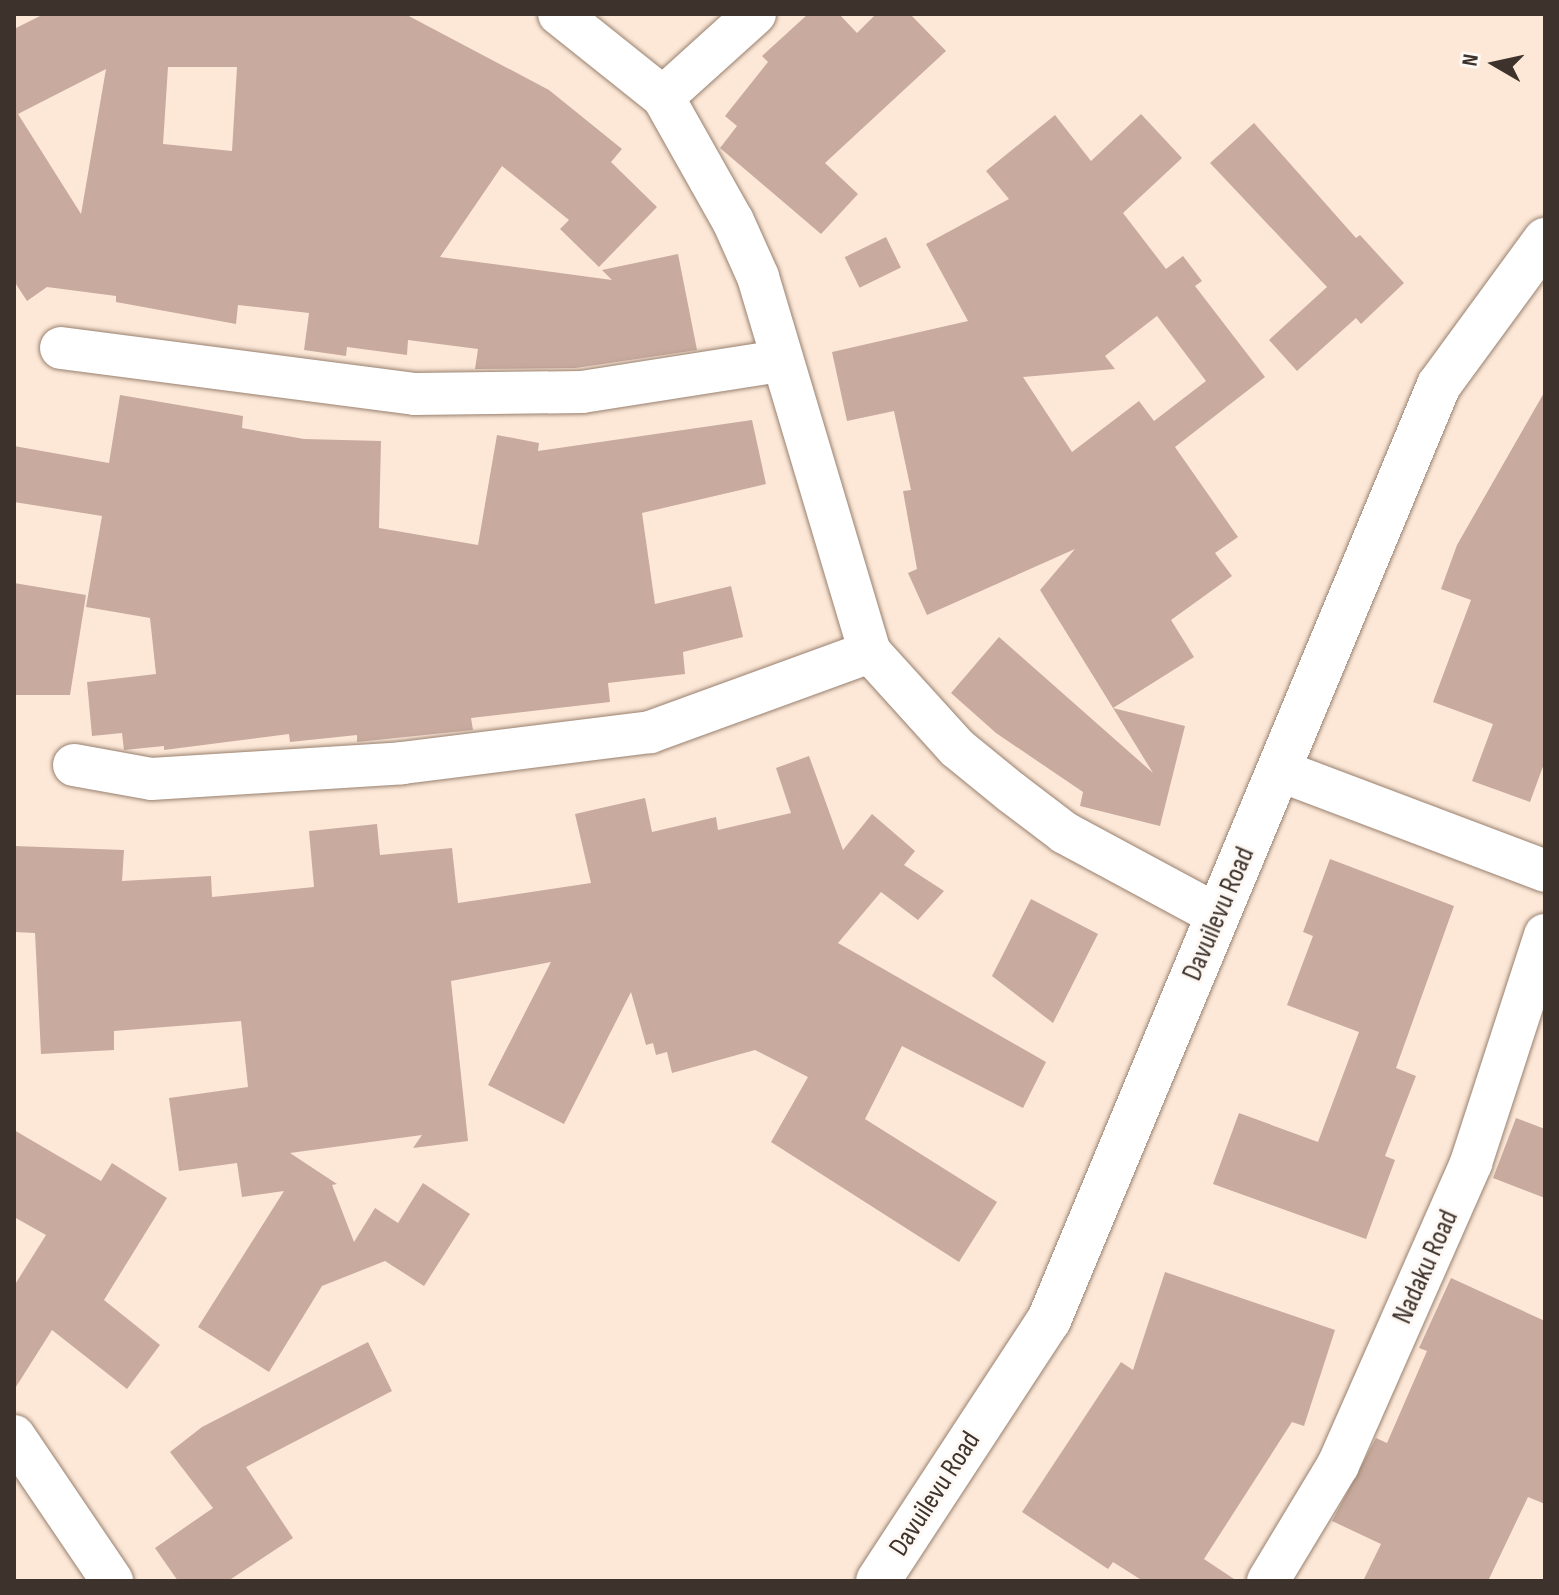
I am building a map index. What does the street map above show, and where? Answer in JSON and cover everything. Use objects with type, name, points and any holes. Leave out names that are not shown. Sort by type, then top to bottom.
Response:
[{"type":"street","points":[[559,14],[663,97],[751,263],[870,652],[957,748],[1065,833],[1217,915]]},
{"type":"street","points":[[663,97],[755,14]]},
{"type":"street","name":"Davuilevu Road","points":[[878,1581],[1049,1320],[1217,915],[1281,771],[1439,385],[1545,240]]},
{"type":"street","points":[[61,348],[415,394],[582,392],[780,361]]},
{"type":"street","points":[[74,765],[151,779],[402,763],[650,732],[870,652]]},
{"type":"street","points":[[1281,771],[1545,871]]},
{"type":"street","name":"Nadaku Road","points":[[1268,1581],[1338,1465],[1471,1163],[1545,935]]},
{"type":"street","points":[[14,1436],[112,1581]]},
{"type":"building","points":[[44,14],[405,14],[549,90],[622,149],[611,162],[657,207],[599,267],[560,229],[569,220],[502,166],[440,257],[612,280],[602,270],[678,254],[697,350],[576,368],[475,369],[478,349],[408,340],[407,355],[347,347],[346,356],[304,350],[309,313],[238,305],[236,324],[116,302],[116,296],[47,287],[27,301],[14,281],[14,29]],"holes":[[[168,67],[237,67],[232,151],[163,144]],[[106,69],[81,214],[18,114]]]},
{"type":"building","points":[[808,14],[839,14],[857,33],[876,14],[910,14],[946,51],[825,163],[858,194],[821,234],[720,148],[737,126],[725,116],[768,62],[762,56]]},
{"type":"building","points":[[1141,114],[1182,158],[1123,213],[1166,269],[1183,256],[1202,281],[1195,286],[1265,377],[1175,447],[1238,537],[1215,553],[1232,576],[1171,620],[1194,657],[1113,708],[1040,590],[1075,549],[927,615],[908,573],[917,569],[903,491],[911,490],[894,411],[847,421],[832,352],[968,321],[926,244],[1009,199],[986,171],[1055,115],[1091,161]],"holes":[[[1157,316],[1206,381],[1154,421],[1139,401],[1072,452],[1023,377],[1115,369],[1105,356]]]},
{"type":"building","points":[[1254,123],[1356,238],[1360,235],[1404,283],[1361,324],[1356,318],[1297,371],[1269,340],[1327,287],[1210,163]]},
{"type":"building","points":[[886,237],[901,268],[860,288],[845,257]]},
{"type":"building","points":[[1545,391],[1545,761],[1530,802],[1472,781],[1493,724],[1433,702],[1471,600],[1441,589],[1457,545]]},
{"type":"building","points":[[120,395],[243,416],[242,428],[304,439],[381,441],[379,528],[478,545],[497,435],[539,443],[538,451],[752,420],[766,484],[642,513],[655,604],[731,586],[743,637],[683,652],[685,674],[608,683],[610,702],[471,718],[473,730],[357,742],[357,735],[290,742],[289,734],[164,750],[164,746],[124,750],[122,733],[92,736],[87,682],[156,674],[150,618],[86,607],[102,516],[14,502],[14,446],[109,463]]},
{"type":"building","points":[[14,583],[86,595],[70,695],[14,695]]},
{"type":"building","points":[[999,637],[1153,773],[1113,708],[1185,726],[1160,826],[1080,806],[1083,792],[996,733],[951,693]]},
{"type":"building","points":[[809,756],[843,850],[872,814],[915,851],[904,865],[944,891],[918,920],[881,892],[838,943],[1046,1062],[1023,1108],[902,1046],[865,1119],[997,1202],[959,1262],[771,1142],[808,1077],[755,1050],[672,1073],[667,1052],[656,1055],[653,1043],[646,1045],[631,992],[564,1124],[488,1085],[551,962],[451,981],[468,1141],[413,1148],[422,1135],[290,1153],[337,1184],[332,1185],[354,1242],[375,1208],[398,1223],[423,1183],[470,1214],[424,1286],[385,1261],[322,1286],[269,1372],[198,1327],[284,1191],[242,1197],[237,1163],[179,1171],[169,1098],[248,1087],[241,1021],[114,1031],[114,1050],[41,1054],[35,933],[14,932],[14,846],[124,850],[122,881],[211,876],[212,897],[314,887],[309,831],[377,824],[380,855],[452,848],[458,903],[591,883],[575,814],[645,798],[652,832],[716,817],[718,830],[791,813],[776,768]]},
{"type":"building","points":[[1330,859],[1454,906],[1396,1068],[1416,1076],[1385,1156],[1395,1160],[1366,1239],[1213,1184],[1239,1113],[1318,1142],[1359,1032],[1287,1005],[1313,936],[1303,932]]},
{"type":"building","points":[[1031,899],[1098,934],[1053,1023],[992,976]]},
{"type":"building","points":[[1516,1118],[1545,1129],[1545,1198],[1493,1178]]},
{"type":"building","points":[[14,1130],[101,1181],[112,1163],[167,1198],[104,1300],[160,1345],[127,1389],[52,1330],[14,1390],[14,1286],[46,1235],[14,1217]]},
{"type":"building","points":[[1165,1272],[1335,1330],[1304,1426],[1292,1422],[1204,1559],[1237,1581],[1143,1581],[1113,1562],[1108,1569],[1022,1512],[1121,1362],[1133,1370]]},
{"type":"building","points":[[1451,1278],[1545,1321],[1545,1504],[1528,1497],[1488,1581],[1363,1581],[1381,1544],[1332,1521],[1376,1438],[1387,1443],[1427,1351],[1419,1348]]},
{"type":"building","points":[[368,1342],[392,1391],[246,1467],[293,1538],[228,1581],[178,1581],[155,1548],[213,1508],[170,1452],[202,1427]]}]
